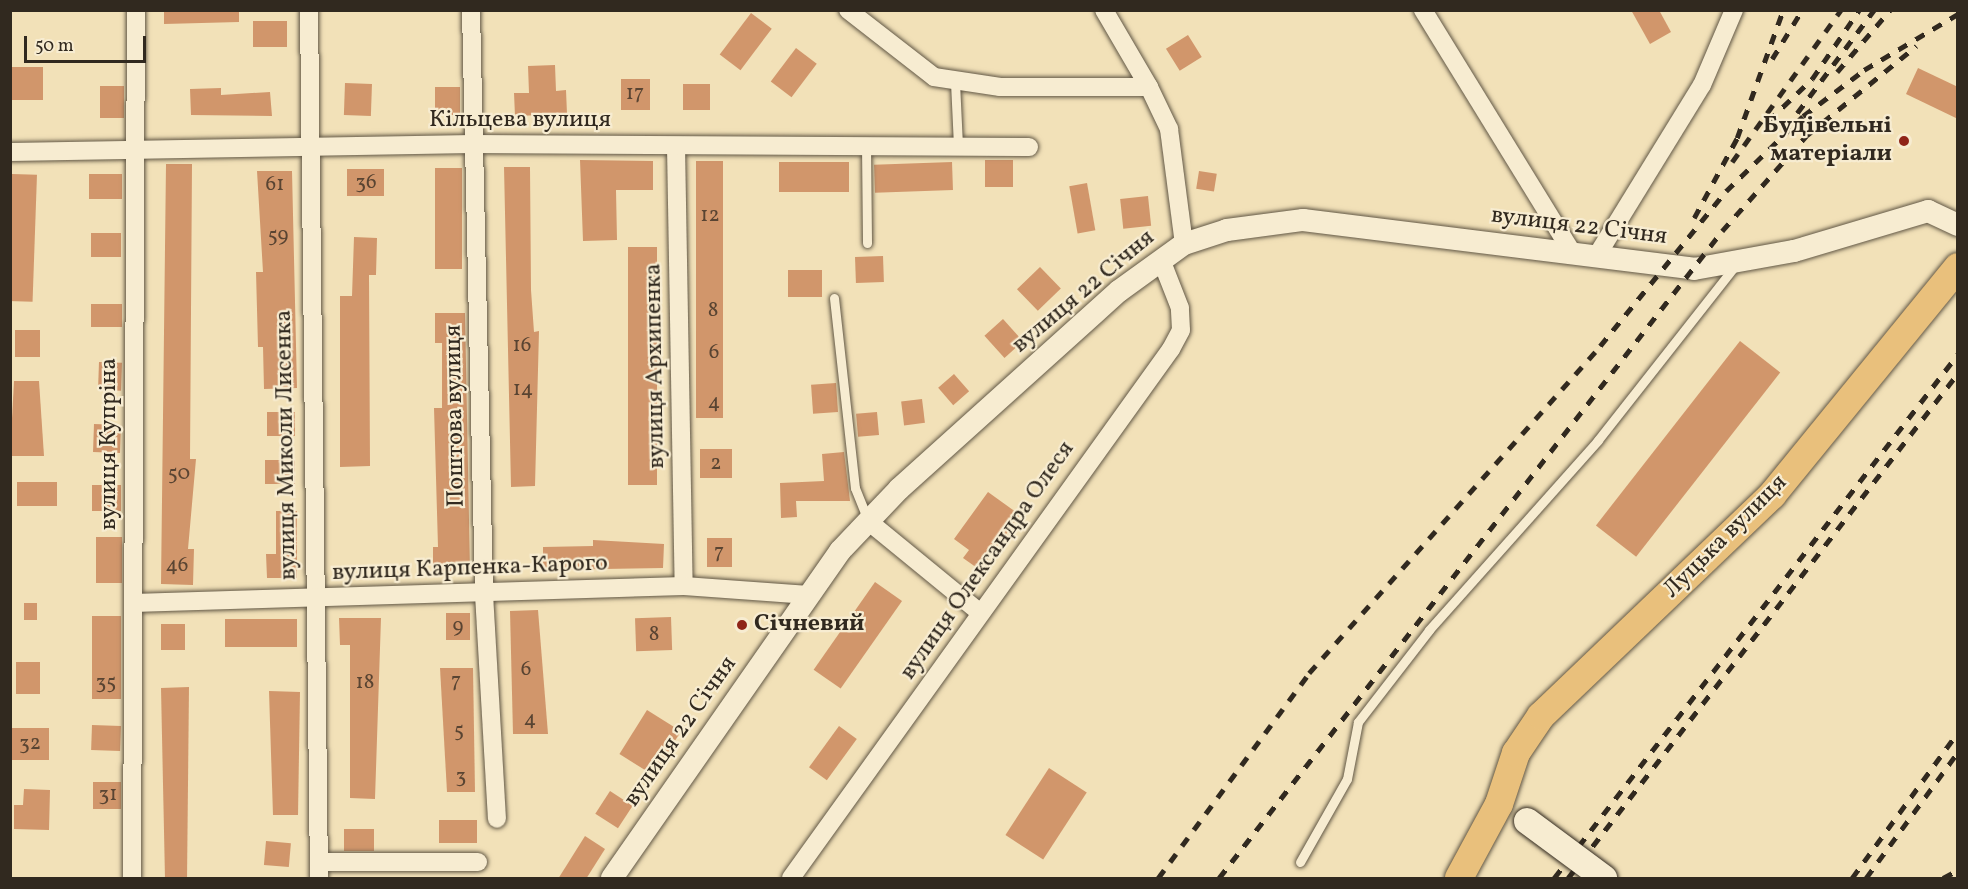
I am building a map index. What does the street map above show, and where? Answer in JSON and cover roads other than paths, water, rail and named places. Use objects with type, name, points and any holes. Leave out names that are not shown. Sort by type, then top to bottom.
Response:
[{"type":"highway","name":"Луцька вулиця","points":[[1459,879],[1499,804],[1516,753],[1541,716],[1772,495],[1958,267]]},
{"type":"main road","points":[[1527,821],[1604,879]]},
{"type":"street","name":"вулиця Купріна","points":[[132,879],[136,10]]},
{"type":"street","name":"вулиця Миколи Лисенка","points":[[309,10],[308,145],[313,598],[319,870]]},
{"type":"street","name":"Поштова вулиця","points":[[471,10],[484,594],[497,819]]},
{"type":"street","points":[[848,10],[934,77],[955,82],[1149,87]]},
{"type":"street","points":[[1104,10],[1149,87],[1169,129],[1184,244]]},
{"type":"street","points":[[1423,10],[1573,254]]},
{"type":"street","points":[[1596,257],[1702,85],[1734,10]]},
{"type":"street","name":"Кільцева вулиця","points":[[10,152],[308,145],[473,144],[1029,147]]},
{"type":"street","name":"вулиця Архипенка","points":[[676,146],[684,586]]},
{"type":"street","name":"вулиця 22 Січня","points":[[612,879],[809,595],[868,521],[1119,291],[1184,244],[1227,230],[1303,220],[1694,269],[1739,262],[1928,211],[1958,225]]},
{"type":"street","name":"вулиця Олександра Олеся","points":[[791,879],[979,612],[1171,350],[1181,330],[1180,308],[1161,262]]},
{"type":"street","points":[[868,521],[979,612]]},
{"type":"street","name":"вулиця Карпенка-Карого","points":[[133,603],[484,594],[684,586],[809,595]]},
{"type":"street","points":[[319,870],[478,862]]},
{"type":"lane","points":[[955,82],[958,146]]},
{"type":"lane","points":[[866,145],[867,243]]},
{"type":"lane","points":[[1300,862],[1347,779],[1358,722],[1429,630],[1598,440],[1739,262]]},
{"type":"lane","points":[[834,298],[855,488],[868,521]]},
{"type":"railway","points":[[1694,218],[1737,138],[1783,10]]},
{"type":"railway","points":[[1772,59],[1802,10]]},
{"type":"railway","points":[[1732,162],[1841,10]]},
{"type":"railway","points":[[1768,121],[1812,79],[1859,10]]},
{"type":"railway","points":[[1797,113],[1874,10]]},
{"type":"railway","points":[[1837,72],[1890,10]]},
{"type":"railway","points":[[1158,878],[1309,673],[1600,346],[1726,191],[1803,116],[1864,70],[1958,14]]},
{"type":"railway","points":[[1219,878],[1722,231],[1807,135],[1916,46]]},
{"type":"railway","points":[[1554,878],[1958,354]]},
{"type":"railway","points":[[1568,878],[1958,373]]},
{"type":"railway","points":[[1852,878],[1958,732]]},
{"type":"railway","points":[[1866,878],[1958,752]]},
{"type":"railway","points":[[1943,878],[1958,870]]},
{"type":"place","name":"Будівельні матеріали","points":[[1904,141]]},
{"type":"place","name":"Січневий","points":[[742,625]]}]
